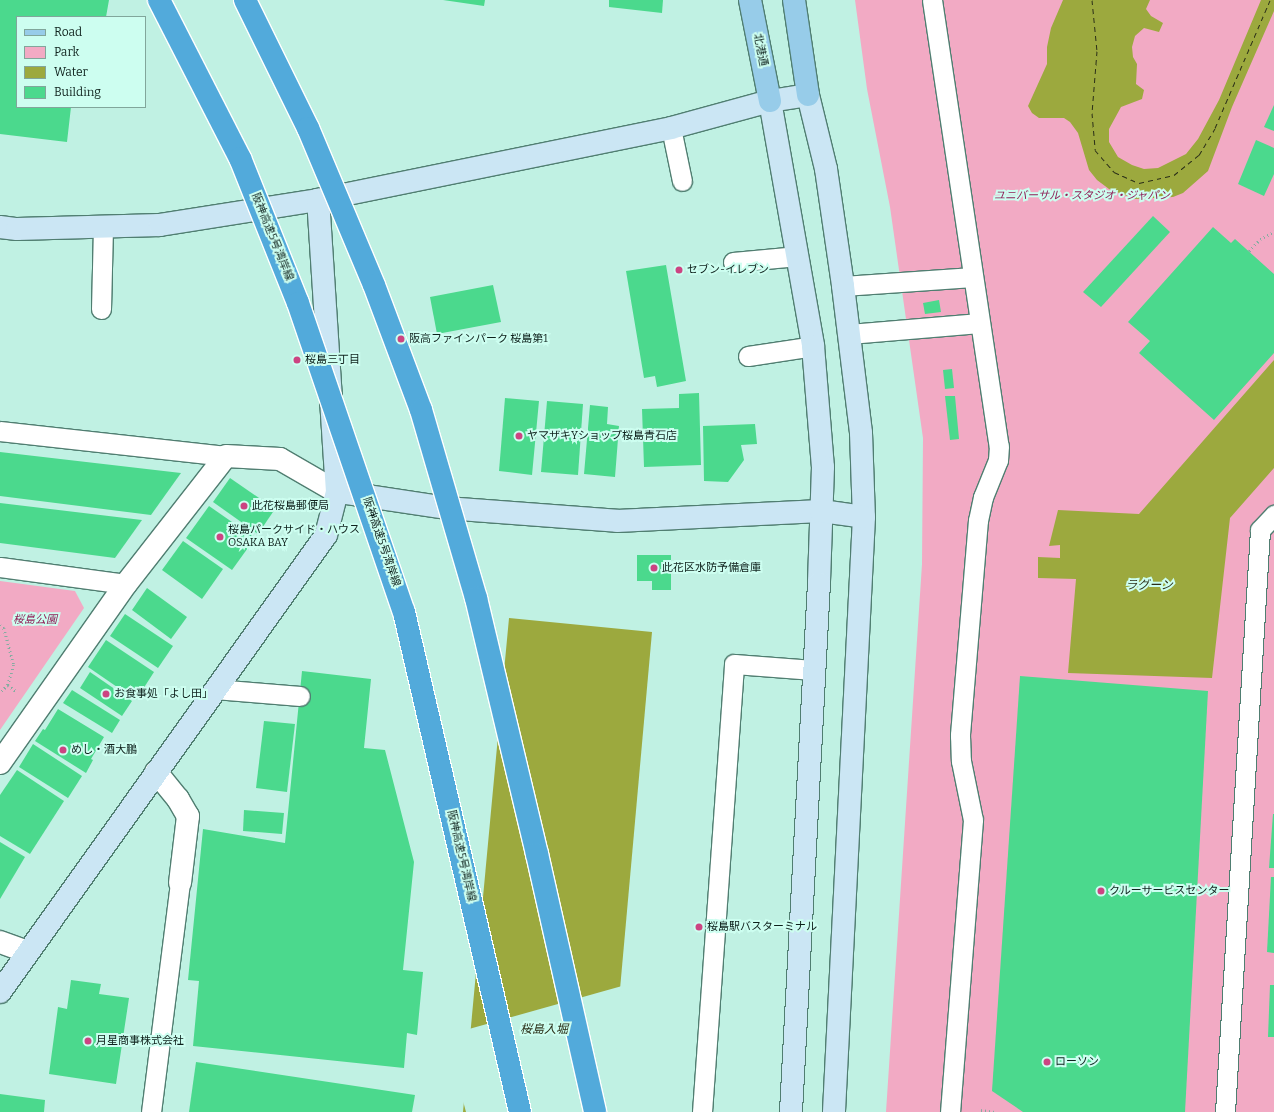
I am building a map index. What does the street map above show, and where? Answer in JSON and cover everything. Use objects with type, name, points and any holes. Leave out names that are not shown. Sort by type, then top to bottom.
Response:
[{"type":"highway","name":"阪神高速5号湾岸線","points":[[159,0],[240,158],[298,303],[404,612],[520,1112]]},
{"type":"highway","points":[[245,0],[308,128],[374,285],[421,410],[476,598],[538,854],[595,1112]]},
{"type":"main road","name":"北港通","points":[[750,0],[770,101]]},
{"type":"main road","points":[[794,0],[808,95]]},
{"type":"street","points":[[0,227],[17,229],[160,225],[318,200],[671,128],[770,101],[808,95],[826,168],[843,286],[861,433],[864,517],[834,1112]]},
{"type":"street","points":[[770,101],[813,346],[823,468],[791,1112]]},
{"type":"street","points":[[0,992],[27,952],[326,535],[337,492],[318,200]]},
{"type":"street","points":[[0,763],[126,584],[226,456],[280,459],[337,492],[446,508],[617,521],[821,511],[864,517]]},
{"type":"street","points":[[156,772],[178,799],[188,816],[180,883]]},
{"type":"street","points":[[0,942],[27,952]]},
{"type":"lane","points":[[932,0],[999,446],[998,460],[983,497],[978,520],[960,735],[961,761],[974,820],[950,1112]]},
{"type":"lane","points":[[671,128],[682,181]]},
{"type":"lane","points":[[101,309],[103,226]]},
{"type":"lane","points":[[733,262],[798,256]]},
{"type":"lane","points":[[843,286],[973,277]]},
{"type":"lane","points":[[849,334],[980,323]]},
{"type":"lane","points":[[748,356],[813,346]]},
{"type":"lane","points":[[0,430],[226,456]]},
{"type":"lane","points":[[444,465],[446,508]]},
{"type":"lane","points":[[1225,1112],[1260,530],[1274,515]]},
{"type":"lane","points":[[0,566],[126,584]]},
{"type":"lane","points":[[702,1112],[734,664],[814,670]]},
{"type":"lane","points":[[215,689],[300,696]]},
{"type":"lane","points":[[151,1112],[180,883]]},
{"type":"path","points":[[1249,251],[1260,239],[1274,232]]},
{"type":"path","points":[[0,625],[4,628],[14,665],[8,685],[0,693]]},
{"type":"path","points":[[982,1110],[995,1112]]},
{"type":"green space","name":"ユニバーサル・スタジオ・ジャパン","points":[[855,0],[1274,0],[1274,1112],[886,1112],[922,564],[923,438],[890,207],[867,89]]},
{"type":"green space","name":"桜島公園","points":[[0,581],[75,591],[84,608],[0,730]]},
{"type":"water","points":[[1063,0],[1150,0],[1146,9],[1151,16],[1163,23],[1159,32],[1144,28],[1135,36],[1132,47],[1133,57],[1137,64],[1136,84],[1144,90],[1142,99],[1121,107],[1109,129],[1109,142],[1118,157],[1132,165],[1144,169],[1158,168],[1186,154],[1198,139],[1219,100],[1261,0],[1274,0],[1274,11],[1232,107],[1208,171],[1183,193],[1173,197],[1135,199],[1109,189],[1097,180],[1089,170],[1078,133],[1070,122],[1064,118],[1039,118],[1032,113],[1028,106],[1047,64],[1047,47],[1051,28]]},
{"type":"water","name":"ラグーン","points":[[1274,360],[1274,468],[1230,518],[1212,678],[1068,673],[1076,579],[1038,578],[1038,557],[1060,558],[1060,545],[1049,546],[1058,510],[1139,514]]},
{"type":"water","name":"桜島入堀","points":[[509,618],[652,632],[609,1112],[463,1112]]},
{"type":"pier","points":[[622,986],[611,1112],[466,1112],[462,1097],[469,1029]]},
{"type":"building","points":[[0,0],[109,0],[106,16],[16,16],[16,108],[71,108],[67,142],[0,134]]},
{"type":"building","points":[[443,0],[485,0],[484,6]]},
{"type":"building","points":[[609,0],[663,0],[662,13],[609,7]]},
{"type":"building","points":[[1274,105],[1274,131],[1264,127]]},
{"type":"building","points":[[1256,140],[1274,148],[1274,174],[1264,196],[1238,184]]},
{"type":"building","points":[[1153,216],[1170,232],[1101,307],[1083,292]]},
{"type":"building","points":[[1213,227],[1231,243],[1235,239],[1274,274],[1274,353],[1214,420],[1139,353],[1150,341],[1128,322]]},
{"type":"building","points":[[666,265],[686,381],[657,387],[655,376],[644,378],[626,271]]},
{"type":"building","points":[[493,285],[501,322],[437,334],[430,297]]},
{"type":"building","points":[[939,300],[941,312],[925,314],[923,303]]},
{"type":"building","points":[[952,369],[954,388],[945,389],[943,370]]},
{"type":"building","points":[[699,393],[701,465],[644,467],[642,409],[679,408],[679,394]]},
{"type":"building","points":[[945,396],[955,396],[959,439],[950,440]]},
{"type":"building","name":"ヤマザキYショップ桜島青石店","points":[[505,398],[539,401],[532,475],[499,471]]},
{"type":"building","points":[[547,401],[583,404],[578,475],[541,472]]},
{"type":"building","points":[[590,405],[608,407],[607,424],[619,426],[615,477],[584,474]]},
{"type":"building","points":[[755,424],[757,444],[741,445],[744,460],[728,482],[704,481],[703,426]]},
{"type":"building","points":[[0,452],[181,473],[151,515],[0,496]]},
{"type":"building","points":[[230,478],[275,509],[258,534],[213,502]]},
{"type":"building","points":[[0,503],[142,520],[115,558],[0,543]]},
{"type":"building","points":[[209,506],[255,538],[232,570],[186,538]]},
{"type":"building","points":[[183,541],[223,569],[202,599],[162,570]]},
{"type":"building","name":"此花区水防予備倉庫","points":[[637,555],[671,555],[671,590],[652,590],[652,581],[637,581]]},
{"type":"building","points":[[147,588],[187,617],[171,639],[132,610]]},
{"type":"building","points":[[125,614],[173,646],[158,668],[110,636]]},
{"type":"building","points":[[106,640],[154,672],[136,700],[88,667]]},
{"type":"building","points":[[302,671],[371,679],[364,748],[385,750],[414,862],[403,970],[423,972],[417,1035],[407,1033],[404,1068],[193,1046],[199,981],[188,980],[203,829],[285,843]]},
{"type":"building","name":"お食事処「よし田」","points":[[90,672],[132,701],[122,716],[80,688]]},
{"type":"building","name":"クルーサービスセンター","points":[[1020,676],[1208,691],[1185,1112],[1023,1112],[992,1091]]},
{"type":"building","points":[[72,690],[120,720],[112,733],[63,703]]},
{"type":"building","points":[[58,709],[104,737],[91,759],[93,760],[86,773],[35,741],[43,729],[45,730]]},
{"type":"building","points":[[264,721],[295,724],[287,792],[256,788]]},
{"type":"building","points":[[33,744],[82,776],[68,798],[19,767]]},
{"type":"building","points":[[17,770],[64,801],[30,854],[0,836],[0,795]]},
{"type":"building","points":[[244,810],[284,813],[282,834],[243,831]]},
{"type":"building","points":[[1273,814],[1274,868],[1269,868]]},
{"type":"building","points":[[0,842],[25,857],[0,899]]},
{"type":"building","points":[[1271,877],[1274,877],[1274,953],[1267,952]]},
{"type":"building","name":"月星商事株式会社","points":[[71,980],[101,984],[99,994],[129,998],[116,1084],[49,1074],[58,1007],[67,1009]]},
{"type":"building","points":[[1270,985],[1274,985],[1274,1037],[1268,1037]]},
{"type":"building","points":[[196,1062],[415,1095],[412,1112],[189,1112]]},
{"type":"building","points":[[0,1094],[45,1100],[44,1112],[0,1112]]},
{"type":"ferry route","points":[[1092,0],[1097,51],[1092,113],[1095,150],[1114,172],[1139,183],[1174,175],[1199,155],[1215,128],[1270,0]]},
{"type":"place","name":"セブン-イレブン","points":[[679,270]]},
{"type":"place","name":"阪高ファインパーク 桜島第1","points":[[401,339]]},
{"type":"place","name":"桜島三丁目","points":[[297,360]]},
{"type":"place","name":"ヤマザキYショップ桜島青石店","points":[[519,436]]},
{"type":"place","name":"此花桜島郵便局","points":[[244,506]]},
{"type":"place","name":"桜島パークサイド・ハウス OSAKA BAY","points":[[220,537]]},
{"type":"place","name":"此花区水防予備倉庫","points":[[654,568]]},
{"type":"place","name":"お食事処「よし田」","points":[[106,694]]},
{"type":"place","name":"めし・酒大鵬","points":[[63,750]]},
{"type":"place","name":"クルーサービスセンター","points":[[1101,891]]},
{"type":"place","name":"桜島駅バスターミナル","points":[[699,927]]},
{"type":"place","name":"月星商事株式会社","points":[[88,1041]]},
{"type":"place","name":"ローソン","points":[[1047,1062]]}]
